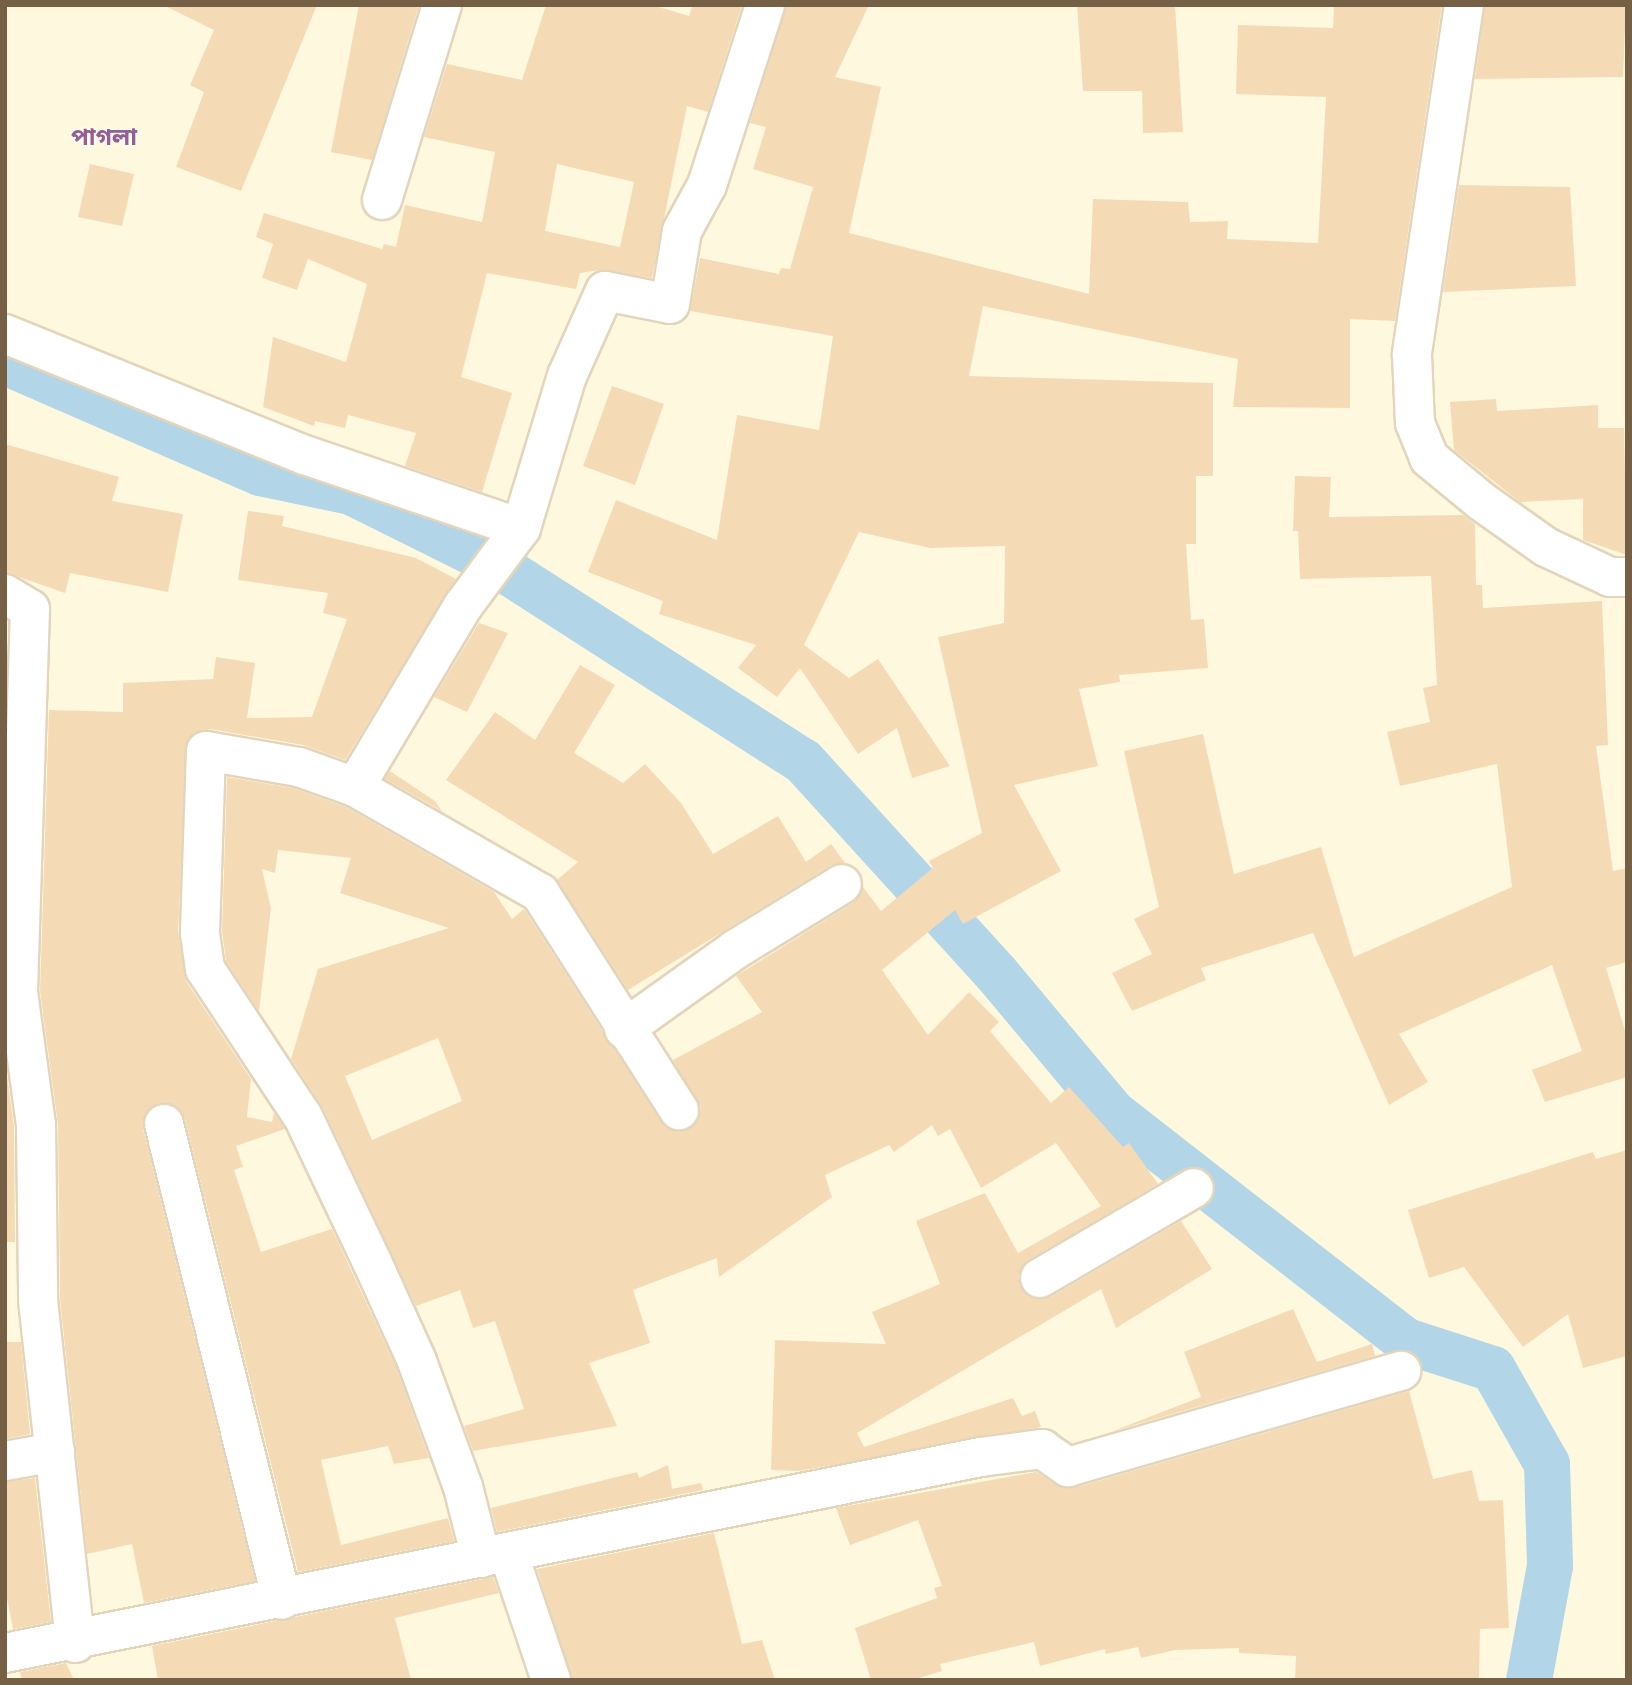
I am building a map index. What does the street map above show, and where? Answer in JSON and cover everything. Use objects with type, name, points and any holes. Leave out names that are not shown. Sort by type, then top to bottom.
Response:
[{"type":"street","points":[[382,200],[442,5]]},
{"type":"street","points":[[355,787],[463,606],[521,528],[567,376],[605,290],[670,304],[682,232],[707,185],[765,5]]},
{"type":"street","points":[[1464,5],[1412,355],[1415,423],[1429,458],[1481,501],[1546,547],[1610,577],[1627,577]]},
{"type":"street","points":[[5,334],[305,455],[521,528]]},
{"type":"street","points":[[5,594],[30,609],[18,992],[36,1125],[21,1280],[55,1452],[75,1643]]},
{"type":"street","points":[[551,1680],[463,1487],[372,1262],[303,1117],[205,969],[200,932],[206,751],[299,767],[355,787],[540,893],[624,1029],[679,1110]]},
{"type":"street","points":[[624,1029],[736,949],[842,884]]},
{"type":"street","points":[[164,1124],[282,1600]]},
{"type":"street","points":[[1040,1278],[1194,1188]]},
{"type":"street","points":[[5,1653],[75,1643],[981,1457],[1042,1449],[1068,1467],[1401,1371]]},
{"type":"street","points":[[5,1461],[55,1452]]},
{"type":"building","points":[[163,5],[317,5],[241,191],[176,167],[204,92],[190,85],[214,30]]},
{"type":"building","points":[[359,5],[419,5],[372,160],[331,152]]},
{"type":"building","points":[[546,5],[652,5],[689,16],[693,5],[742,5],[708,112],[687,106],[652,278],[600,270],[580,273],[576,289],[487,273],[461,377],[512,393],[482,492],[405,466],[416,433],[348,415],[345,428],[315,421],[314,426],[263,407],[273,337],[346,362],[367,284],[308,259],[297,290],[262,278],[273,244],[256,237],[264,213],[382,249],[384,244],[396,247],[405,205],[482,222],[495,152],[424,137],[447,64],[522,80]],"holes":[[[557,164],[634,182],[620,247],[545,231]]]},
{"type":"building","points":[[786,5],[869,5],[835,77],[881,87],[849,233],[1089,294],[1093,199],[1188,202],[1190,222],[1228,221],[1227,239],[1318,243],[1326,97],[1236,94],[1238,25],[1333,28],[1334,5],[1442,5],[1395,321],[1350,319],[1350,408],[1233,407],[1238,359],[983,306],[969,376],[1213,383],[1213,476],[1196,476],[1196,544],[1186,544],[1191,620],[1204,619],[1208,668],[1119,675],[1120,682],[1079,689],[1098,766],[1014,785],[1061,871],[963,924],[955,910],[882,970],[928,1035],[969,992],[999,1022],[990,1031],[1051,1103],[1069,1087],[1123,1147],[1129,1143],[1158,1184],[1028,1260],[1018,1277],[1029,1297],[1051,1297],[1181,1221],[1212,1269],[1116,1328],[1101,1289],[857,1433],[864,1447],[1013,1398],[1022,1416],[1035,1411],[1041,1427],[799,1471],[771,1470],[775,1340],[886,1344],[872,1312],[940,1284],[916,1221],[985,1193],[1018,1253],[1101,1206],[1056,1143],[981,1188],[950,1129],[938,1136],[932,1125],[894,1152],[889,1145],[825,1175],[832,1197],[719,1277],[717,1258],[633,1290],[650,1343],[589,1363],[617,1426],[473,1451],[464,1426],[524,1409],[495,1321],[473,1328],[460,1290],[416,1306],[323,1108],[291,1059],[318,969],[449,928],[340,893],[351,858],[278,850],[275,873],[262,869],[271,908],[259,1011],[226,961],[222,931],[227,777],[293,788],[346,807],[494,892],[512,919],[524,909],[661,1122],[679,1132],[698,1121],[701,1108],[673,1060],[762,1012],[736,976],[853,903],[863,887],[881,911],[933,868],[929,861],[982,833],[938,637],[1004,623],[1005,546],[930,548],[859,532],[804,645],[849,678],[878,659],[950,766],[912,778],[897,728],[858,754],[800,668],[777,697],[738,668],[756,645],[659,614],[663,601],[588,572],[616,500],[717,540],[737,415],[819,430],[833,336],[690,311],[700,258],[779,274],[781,268],[790,269],[813,187],[753,169],[766,127],[750,123]],"holes":[[[438,1038],[462,1101],[372,1140],[345,1076]]]},
{"type":"building","points":[[1077,5],[1175,5],[1183,132],[1143,133],[1142,91],[1083,91]]},
{"type":"building","points":[[1485,5],[1626,5],[1623,77],[1475,79]]},
{"type":"building","points":[[90,164],[134,174],[122,226],[78,217]]},
{"type":"building","points":[[1459,185],[1570,187],[1576,286],[1443,292]]},
{"type":"building","points":[[612,386],[664,404],[635,485],[583,466]]},
{"type":"building","points":[[1496,399],[1497,411],[1598,405],[1598,428],[1624,428],[1627,555],[1583,540],[1583,499],[1520,502],[1454,450],[1450,402]]},
{"type":"building","points":[[5,444],[119,477],[112,501],[183,514],[168,592],[70,573],[65,593],[5,572]]},
{"type":"building","points":[[1295,476],[1331,477],[1329,517],[1463,515],[1475,524],[1476,585],[1482,585],[1483,608],[1602,601],[1608,745],[1596,746],[1613,871],[1627,868],[1627,962],[1606,968],[1627,1037],[1627,1077],[1545,1102],[1532,1070],[1582,1051],[1552,965],[1399,1034],[1428,1082],[1389,1105],[1313,933],[1201,968],[1206,980],[1132,1011],[1112,973],[1152,954],[1134,919],[1159,907],[1124,751],[1203,734],[1234,874],[1321,847],[1354,957],[1512,887],[1497,764],[1400,786],[1387,732],[1430,722],[1423,688],[1437,685],[1431,576],[1300,579],[1298,531],[1293,531]]},
{"type":"building","points":[[248,511],[284,516],[282,526],[416,558],[456,579],[345,760],[303,745],[210,729],[188,738],[178,931],[186,981],[251,1079],[247,1117],[272,1122],[274,1113],[285,1129],[236,1146],[243,1167],[234,1170],[261,1252],[332,1229],[397,1369],[429,1458],[394,1464],[388,1446],[321,1460],[341,1545],[448,1518],[454,1541],[298,1572],[185,1119],[179,1108],[159,1103],[148,1109],[143,1129],[255,1581],[144,1603],[132,1544],[87,1554],[60,1299],[58,1125],[40,991],[49,710],[123,712],[123,683],[213,679],[216,657],[255,663],[247,718],[312,717],[347,619],[323,613],[328,593],[238,580]]},
{"type":"building","points":[[479,623],[508,633],[467,712],[434,697]]},
{"type":"building","points":[[580,665],[615,685],[574,753],[623,783],[645,764],[681,803],[713,854],[778,816],[806,862],[831,844],[845,863],[831,865],[628,990],[557,880],[578,862],[446,780],[495,712],[535,740]]},
{"type":"building","points":[[390,771],[435,801],[442,811],[385,779]]},
{"type":"building","points":[[5,1061],[14,1127],[15,1242],[5,1242]]},
{"type":"building","points":[[1627,1150],[1627,1356],[1583,1368],[1568,1314],[1523,1347],[1464,1267],[1429,1278],[1408,1210],[1593,1152],[1596,1159]]},
{"type":"building","points":[[1293,1309],[1317,1362],[1372,1344],[1375,1356],[1113,1431],[1201,1397],[1184,1352]]},
{"type":"building","points":[[5,1342],[21,1342],[30,1434],[5,1439]]},
{"type":"building","points":[[1409,1391],[1433,1479],[1472,1470],[1479,1501],[1503,1500],[1509,1628],[1480,1629],[1479,1680],[1295,1680],[1296,1656],[1239,1653],[1239,1648],[1175,1650],[1141,1658],[1138,1647],[1106,1654],[1105,1649],[1040,1666],[1034,1642],[940,1664],[942,1671],[913,1680],[871,1680],[855,1628],[937,1598],[934,1588],[942,1586],[918,1520],[850,1545],[836,1508],[1036,1472],[1056,1485],[1074,1488]]},
{"type":"building","points":[[668,1465],[672,1489],[701,1483],[703,1490],[497,1532],[491,1508],[637,1472],[639,1478]]},
{"type":"building","points":[[35,1478],[51,1622],[13,1629],[5,1588],[5,1482]]},
{"type":"building","points":[[714,1533],[742,1644],[762,1640],[775,1680],[572,1680],[537,1569]]},
{"type":"building","points":[[493,1577],[499,1593],[395,1618],[411,1680],[158,1680],[152,1646]]},
{"type":"building","points":[[66,1663],[74,1680],[22,1680],[20,1672]]},
{"type":"waterway","points":[[5,362],[260,473],[351,492],[494,563],[803,761],[996,973],[1113,1113],[1406,1341],[1493,1369],[1547,1464],[1550,1566],[1529,1680]]},
{"type":"district","name":"পাগলা","points":[[104,140]]}]
